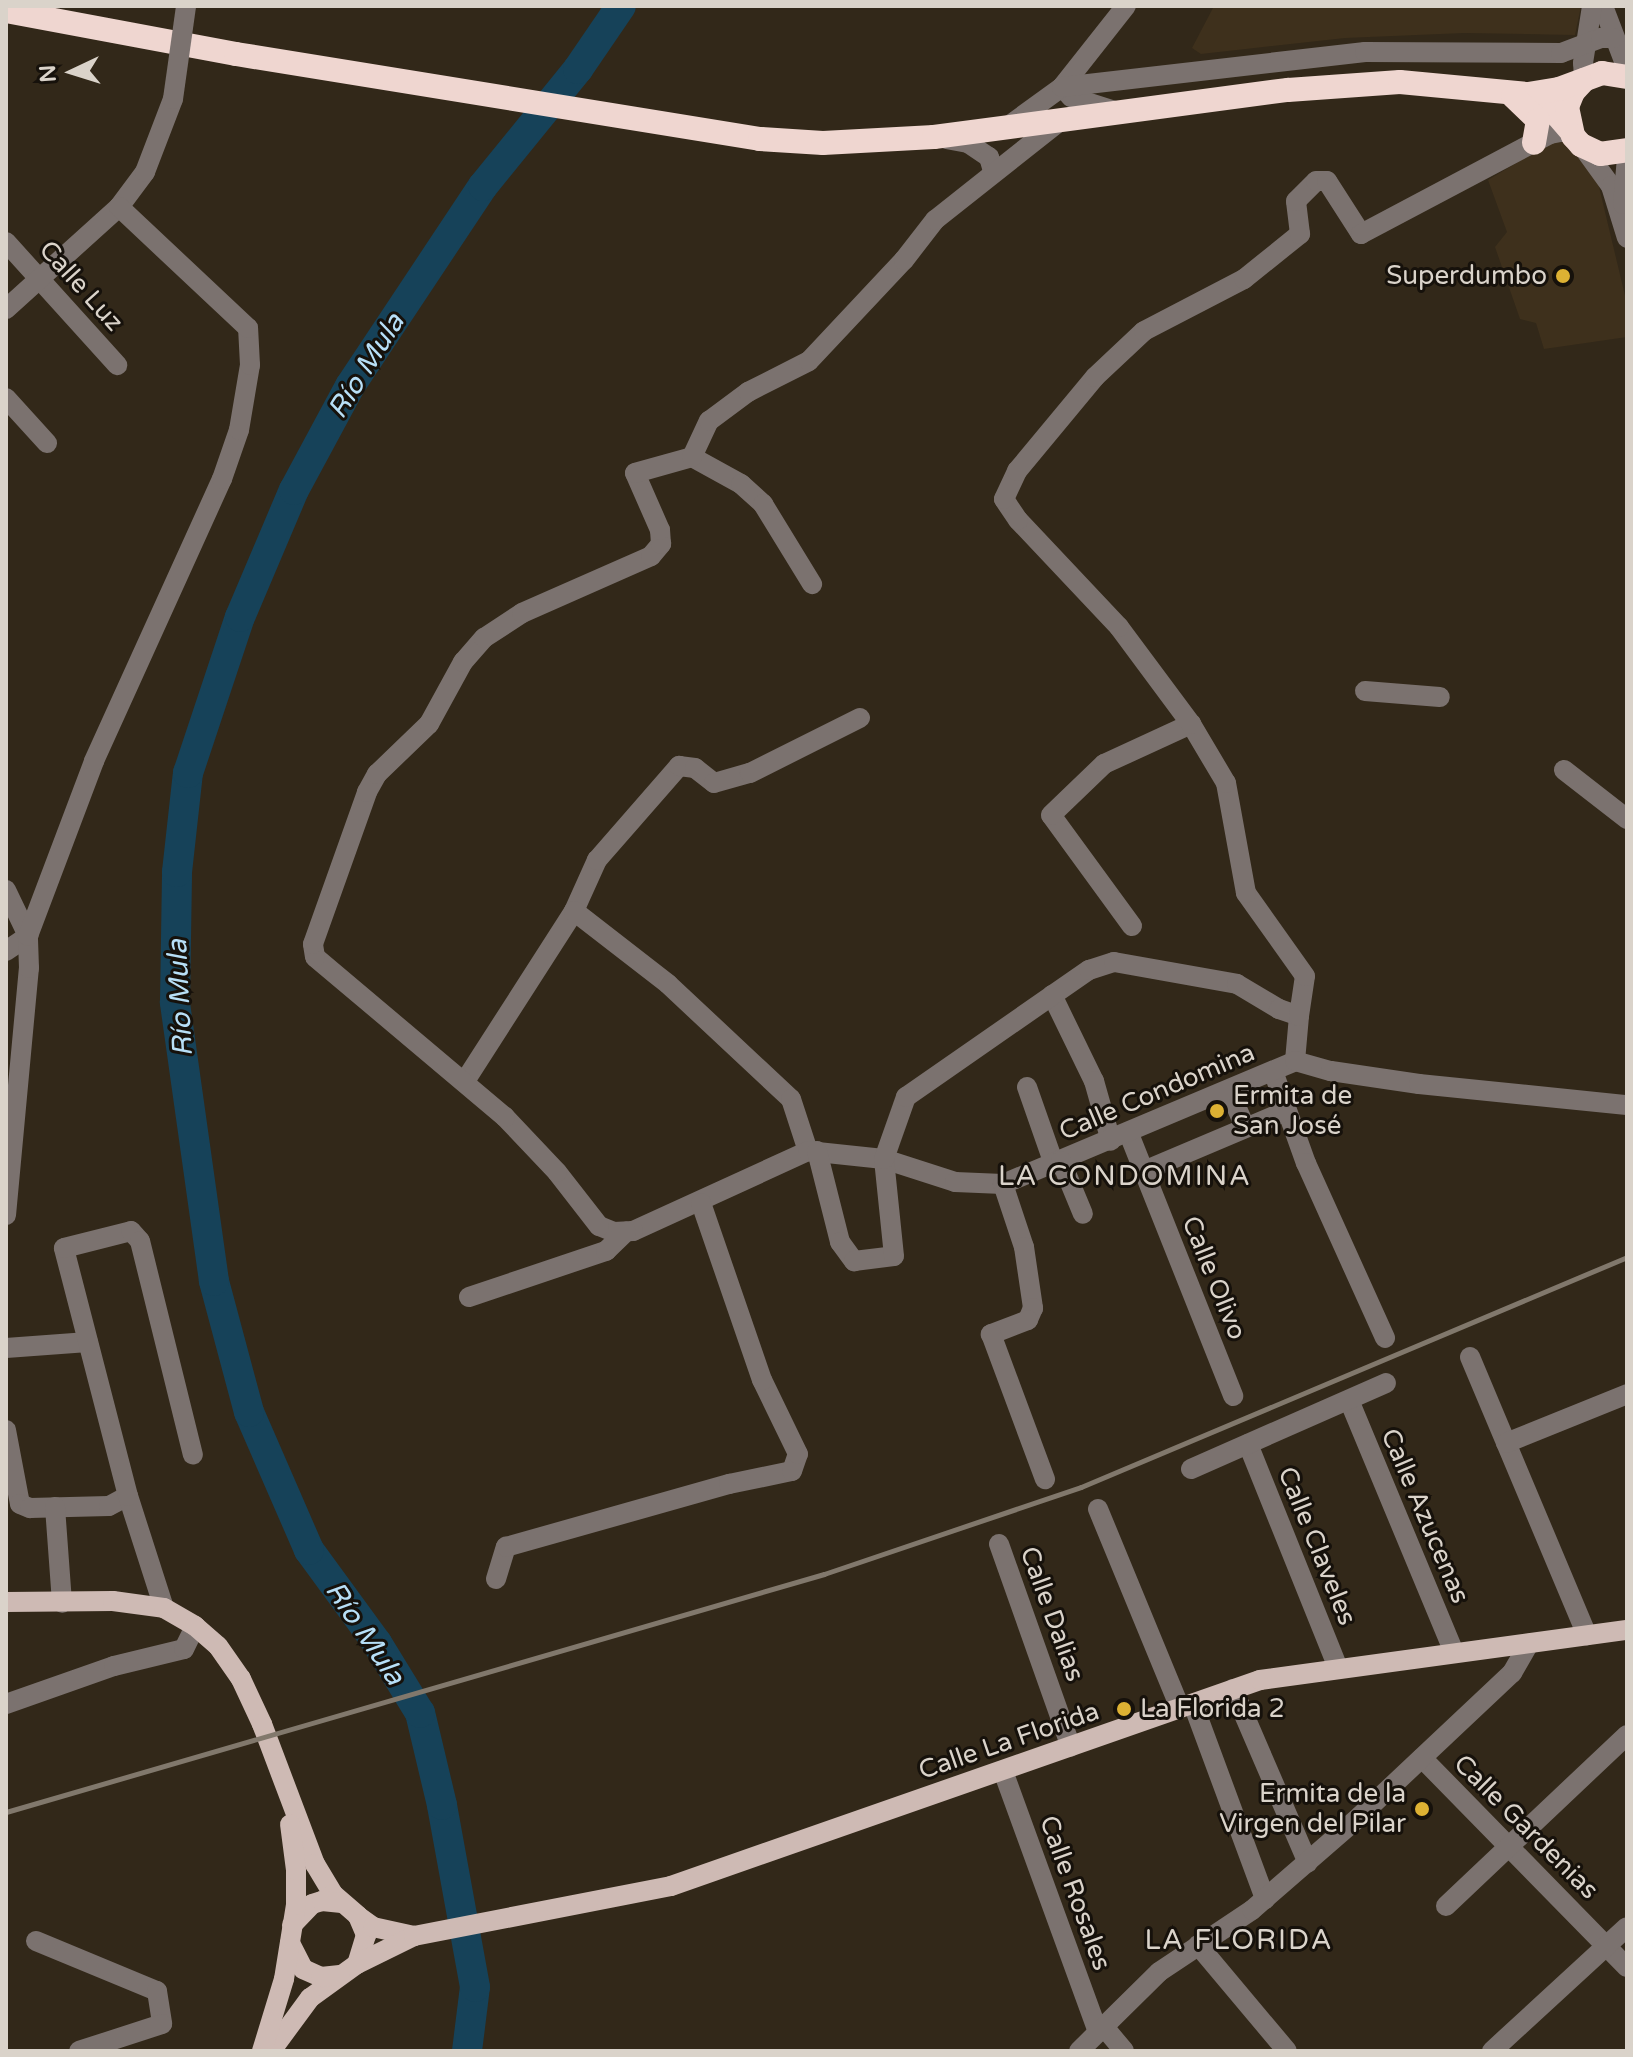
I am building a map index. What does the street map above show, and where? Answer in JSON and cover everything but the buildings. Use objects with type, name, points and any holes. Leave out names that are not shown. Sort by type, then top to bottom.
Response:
[{"type":"highway","points":[[6,11],[488,96],[792,141],[866,142],[1004,130],[1344,84],[1400,82],[1516,92],[1584,80],[1602,73],[1627,77]]},
{"type":"highway","points":[[1575,137],[1569,100],[1584,80]]},
{"type":"highway","points":[[1516,92],[1550,107],[1575,137],[1600,154],[1627,150]]},
{"type":"highway","points":[[1516,92],[1538,120],[1534,143]]},
{"type":"main road","points":[[6,1602],[113,1601],[164,1608],[195,1626],[218,1646],[241,1679],[315,1864],[366,1935],[349,1969],[321,1977],[303,1969],[291,1934]]},
{"type":"main road","name":"Calle La Florida","points":[[271,2051],[310,1998],[349,1969],[414,1936],[671,1886],[1260,1680],[1627,1630]]},
{"type":"main road","points":[[262,2051],[278,2003],[291,1934],[296,1870],[280,1774]]},
{"type":"main road","points":[[291,1934],[312,1904],[322,1901],[350,1909]]},
{"type":"main road","name":"Calle La Florida","points":[[350,1909],[373,1927],[414,1936]]},
{"type":"street","points":[[6,309],[119,207],[145,172],[173,99],[186,6]]},
{"type":"street","points":[[1004,130],[1062,87],[1126,6]]},
{"type":"street","points":[[1584,80],[1592,6]]},
{"type":"street","points":[[1603,6],[1627,69]]},
{"type":"street","points":[[1062,87],[1365,52],[1561,53],[1614,38]]},
{"type":"street","points":[[1062,87],[1071,97],[1120,113]]},
{"type":"street","points":[[692,457],[709,421],[748,392],[809,361],[904,260],[935,220],[1056,124]]},
{"type":"street","points":[[934,137],[968,143],[989,157],[993,171]]},
{"type":"street","points":[[1295,1061],[1305,976],[1246,893],[1226,783],[1191,724],[1119,627],[1018,520],[1004,499],[1017,471],[1095,377],[1144,331],[1244,279],[1300,234],[1296,201],[1316,181],[1327,181],[1361,234],[1534,143],[1575,137],[1603,171],[1626,231]]},
{"type":"street","points":[[1626,231],[1623,174],[1627,157]]},
{"type":"street","points":[[6,1215],[29,968],[28,936],[94,761],[222,479],[239,430],[250,365],[248,328],[119,207]]},
{"type":"street","name":"Calle Luz","points":[[6,242],[117,365]]},
{"type":"street","points":[[6,398],[47,443]]},
{"type":"street","points":[[812,584],[763,504],[741,484],[692,457],[635,473],[660,530],[661,544],[651,556],[522,613],[484,638],[463,662],[429,724],[377,774],[367,792],[313,944],[315,957],[465,1081],[557,1172],[599,1226],[614,1232],[626,1232],[701,1203],[812,1151]]},
{"type":"street","points":[[1365,691],[1440,697]]},
{"type":"street","points":[[465,1081],[574,911],[597,860],[679,766],[695,768],[714,783],[750,773],[860,718]]},
{"type":"street","points":[[1132,926],[1051,815],[1104,764],[1191,724]]},
{"type":"street","points":[[1564,770],[1627,819]]},
{"type":"street","points":[[6,890],[28,936]]},
{"type":"street","points":[[574,911],[668,984],[791,1099],[812,1151],[840,1242],[854,1261],[894,1256],[884,1159],[906,1097],[1089,970],[1114,962],[1237,984],[1299,1016]]},
{"type":"street","points":[[6,951],[28,936]]},
{"type":"street","name":"Calle Olivo","points":[[1052,995],[1120,1137],[1144,1171],[1233,1396]]},
{"type":"street","name":"Calle Condomina","points":[[812,1151],[884,1159],[955,1182],[1003,1184],[1295,1061],[1419,1084],[1627,1105]]},
{"type":"street","points":[[1273,1071],[1286,1111],[1385,1338]]},
{"type":"street","points":[[1027,1087],[1057,1162],[1083,1214]]},
{"type":"street","points":[[1229,1090],[1245,1127]]},
{"type":"street","points":[[1144,1171],[1286,1111]]},
{"type":"street","points":[[1003,1184],[1024,1247],[1033,1308],[1028,1320],[991,1334],[1045,1479]]},
{"type":"street","points":[[496,1579],[506,1547],[729,1484],[792,1471],[798,1454],[762,1380],[701,1203]]},
{"type":"street","points":[[164,1608],[128,1496],[64,1248],[131,1231],[140,1241],[193,1455]]},
{"type":"street","points":[[469,1297],[606,1251],[626,1232]]},
{"type":"street","points":[[6,1348],[88,1342]]},
{"type":"street","points":[[1470,1357],[1587,1635]]},
{"type":"street","points":[[1191,1469],[1386,1383]]},
{"type":"street","points":[[1506,1443],[1627,1394]]},
{"type":"street","name":"Calle Azucenas","points":[[1349,1400],[1454,1652]]},
{"type":"street","points":[[6,1430],[20,1504],[30,1508],[109,1506],[128,1496]]},
{"type":"street","name":"Calle Claveles","points":[[1248,1444],[1338,1668]]},
{"type":"street","points":[[55,1507],[62,1603]]},
{"type":"street","points":[[1098,1509],[1186,1706],[1265,1899]]},
{"type":"street","name":"Calle Dalias","points":[[999,1544],[1071,1747]]},
{"type":"street","points":[[6,1704],[114,1666],[184,1649],[195,1626]]},
{"type":"street","points":[[1079,2051],[1159,1972],[1265,1899],[1308,1863],[1512,1673],[1529,1643]]},
{"type":"street","points":[[1233,1689],[1308,1863]]},
{"type":"street","points":[[1446,1906],[1627,1735]]},
{"type":"street","name":"Calle Gardenias","points":[[1422,1758],[1627,1967]]},
{"type":"street","name":"Calle Rosales","points":[[1003,1771],[1101,2029],[1124,2051]]},
{"type":"street","points":[[1492,2051],[1627,1927]]},
{"type":"street","points":[[36,1941],[157,1991],[162,2024],[79,2051]]},
{"type":"street","points":[[1198,1945],[1287,2051]]},
{"type":"shaded area","points":[[1214,6],[1581,6],[1575,35],[1464,33],[1345,38],[1201,54],[1192,48]]},
{"type":"shaded area","points":[[1558,138],[1595,170],[1627,304],[1627,337],[1544,349],[1536,323],[1520,319],[1495,247],[1507,232],[1488,180]]},
{"type":"waterway","name":"Río Mula","points":[[467,2051],[475,1987],[442,1805],[420,1713],[377,1643],[309,1550],[249,1412],[214,1281],[175,1002],[177,872],[188,773],[240,617],[294,490],[350,386],[483,186],[578,69],[621,6]]},
{"type":"railway","points":[[6,1812],[824,1574],[1081,1487],[1627,1257]]},
{"type":"place","name":"Superdumbo","points":[[1563,276]]},
{"type":"place","name":"Ermita de San José","points":[[1217,1111]]},
{"type":"place","name":"La Florida 2","points":[[1124,1709]]},
{"type":"place","name":"Ermita de la Virgen del Pilar","points":[[1422,1809]]},
{"type":"district","name":"LA CONDOMINA","points":[[1125,1176]]},
{"type":"district","name":"LA FLORIDA","points":[[1239,1940]]}]
